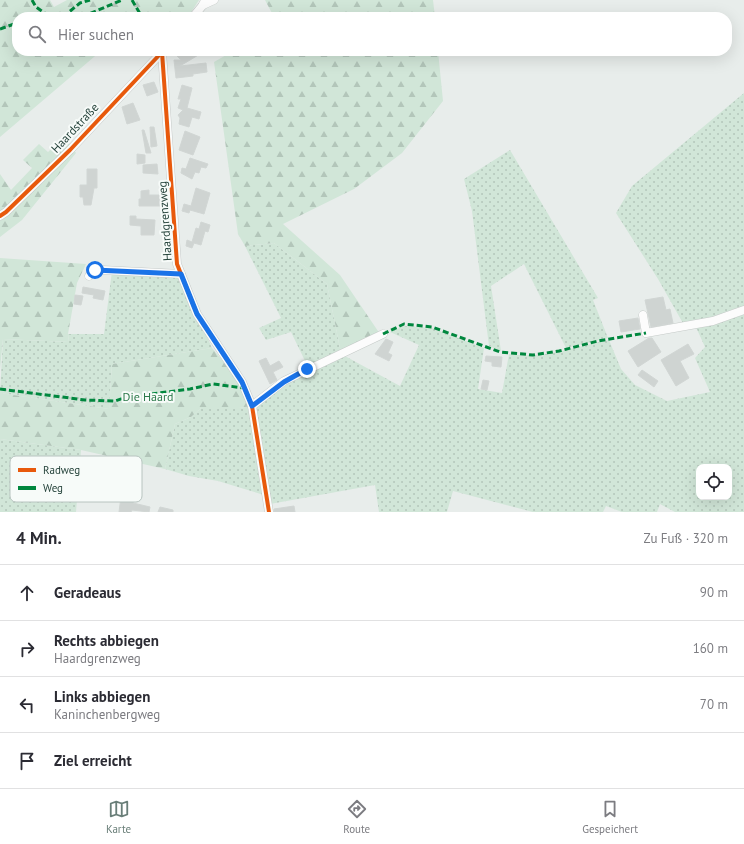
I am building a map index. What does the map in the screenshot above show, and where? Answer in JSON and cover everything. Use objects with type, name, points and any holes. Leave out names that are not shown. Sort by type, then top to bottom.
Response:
[{"type":"street","points":[[197,12],[204,3],[214,0]]},
{"type":"street","name":"Haardstraße","points":[[0,216],[6,212],[70,150],[157,56]]},
{"type":"street","name":"Haardgrenzweg","points":[[162,56],[177,264],[197,314],[242,382],[252,406],[269,512]]},
{"type":"street","points":[[89,276],[92,271],[102,270],[181,274]]},
{"type":"street","points":[[643,315],[646,332],[713,321],[744,310]]},
{"type":"street","points":[[252,406],[284,382],[383,334]]},
{"type":"green space","points":[[0,0],[50,0],[54,7],[67,0],[199,0],[191,12],[12,12],[12,56],[95,56],[0,137]]},
{"type":"green space","points":[[265,0],[433,0],[434,12],[271,12]]},
{"type":"green space","points":[[224,56],[438,56],[443,101],[402,153],[354,189],[283,224],[340,275],[380,334],[341,353],[327,284],[274,243],[245,246],[238,234],[214,62]]},
{"type":"green space","points":[[744,93],[744,309],[684,325],[658,279],[616,213],[632,186]]},
{"type":"green space","points":[[61,139],[70,144],[76,153],[22,220],[0,237],[0,174],[11,190],[32,168],[23,160],[39,144],[48,152]]},
{"type":"green space","points":[[510,150],[598,298],[593,300],[608,338],[566,348],[524,264],[491,286],[501,351],[489,346],[472,211],[464,179]]},
{"type":"green space","points":[[274,243],[327,284],[341,353],[308,367],[291,332],[266,340],[259,328],[281,318],[245,246]]},
{"type":"green space","points":[[0,258],[86,264],[77,283],[68,334],[69,342],[3,339],[0,370]]},
{"type":"green space","points":[[112,271],[180,275],[212,348],[112,364],[109,409],[0,393],[3,339],[69,342],[68,334],[104,334]]},
{"type":"green space","points":[[744,311],[744,512],[675,512],[660,504],[657,512],[622,512],[606,506],[603,512],[533,512],[453,491],[447,512],[379,512],[375,485],[270,504],[253,407],[284,383],[343,355],[400,386],[419,345],[390,332],[404,326],[432,328],[484,348],[478,389],[502,393],[509,354],[547,354],[609,340],[621,369],[635,385],[667,401],[710,392],[695,358],[705,347],[695,325]]},
{"type":"green space","name":"Die Haard","points":[[212,348],[241,382],[251,406],[239,408],[201,408],[191,417],[175,424],[165,469],[142,464],[142,456],[108,456],[81,450],[0,439],[0,393],[109,409],[112,364]]},
{"type":"green space","points":[[251,406],[264,495],[218,481],[189,476],[165,469],[175,424],[191,417],[201,408],[239,408]]},
{"type":"green space","points":[[0,439],[81,450],[81,456],[10,456],[10,502],[77,502],[76,512],[0,512]]},
{"type":"building","points":[[177,56],[197,56],[180,66],[206,63],[207,72],[193,74],[193,76],[176,78],[174,60],[181,60]]},
{"type":"building","points":[[154,82],[158,92],[147,96],[143,85]]},
{"type":"building","points":[[182,85],[192,88],[187,108],[201,112],[199,119],[192,117],[189,127],[179,124],[180,118],[178,115],[183,110],[178,108],[181,99],[178,99]]},
{"type":"building","points":[[133,103],[140,120],[127,124],[122,107]]},
{"type":"building","points":[[150,127],[154,127],[157,146],[151,147]]},
{"type":"building","points":[[142,130],[144,130],[151,153],[146,153]]},
{"type":"building","points":[[185,131],[200,137],[193,155],[179,150]]},
{"type":"building","points":[[137,154],[145,155],[145,163],[137,164]]},
{"type":"building","points":[[190,158],[208,164],[206,168],[201,167],[199,173],[195,172],[192,179],[181,173],[182,168],[186,169]]},
{"type":"building","points":[[157,164],[158,174],[143,173],[143,165]]},
{"type":"building","points":[[87,169],[97,169],[97,188],[94,188],[91,205],[84,205],[83,197],[80,197],[80,185],[87,185]]},
{"type":"building","points":[[196,188],[210,193],[204,214],[190,210],[189,213],[182,211],[184,204],[191,206]]},
{"type":"building","points":[[149,190],[149,195],[159,195],[160,206],[139,206],[141,191]]},
{"type":"building","points":[[130,216],[136,216],[136,219],[155,220],[154,235],[141,235],[141,226],[130,225]]},
{"type":"building","points":[[201,222],[210,225],[208,232],[205,231],[201,245],[194,243],[192,248],[186,246],[187,240],[192,242],[196,228],[199,229]]},
{"type":"building","points":[[83,287],[105,291],[103,300],[93,298],[94,295],[82,293]]},
{"type":"building","points":[[75,295],[83,296],[81,305],[74,304]]},
{"type":"building","points":[[663,297],[666,310],[670,309],[673,323],[651,327],[645,300]]},
{"type":"building","points":[[638,318],[640,329],[621,332],[619,321]]},
{"type":"building","points":[[649,338],[652,338],[661,352],[638,367],[628,351]]},
{"type":"building","points":[[386,339],[393,342],[388,353],[392,355],[389,361],[375,354]]},
{"type":"building","points":[[688,344],[694,354],[680,361],[689,378],[676,386],[661,360]]},
{"type":"building","points":[[486,356],[502,357],[501,367],[492,366],[492,362],[485,361]]},
{"type":"building","points":[[266,358],[270,366],[279,361],[283,367],[273,372],[277,380],[270,384],[259,361]]},
{"type":"building","points":[[642,370],[658,381],[654,387],[638,375]]},
{"type":"building","points":[[483,380],[489,381],[487,390],[481,389]]},
{"type":"building","points":[[120,502],[133,502],[150,507],[149,512],[132,510],[131,512],[119,512]]},
{"type":"building","points":[[294,506],[295,512],[274,512],[274,509]]},
{"type":"building","points":[[160,507],[173,510],[173,512],[158,512]]},
{"type":"marked path","points":[[32,0],[36,7],[43,12]]},
{"type":"marked path","points":[[69,12],[80,3],[90,0]]},
{"type":"marked path","points":[[94,12],[122,0]]},
{"type":"marked path","points":[[132,0],[139,12]]},
{"type":"marked path","points":[[0,29],[12,25]]},
{"type":"marked path","points":[[383,334],[404,324],[432,327],[500,352],[533,355],[559,351],[598,341],[646,333]]},
{"type":"marked path","points":[[0,389],[85,400],[115,401],[127,397],[190,389],[213,384],[244,388]]},
{"type":"cycle path","points":[[0,216],[6,212],[70,150],[158,56]]},
{"type":"cycle path","points":[[162,56],[177,264],[197,314],[242,382],[252,406],[269,512]]},
{"type":"route","points":[[95,270],[181,274],[197,314],[242,382],[252,406],[284,382],[307,369]]}]
